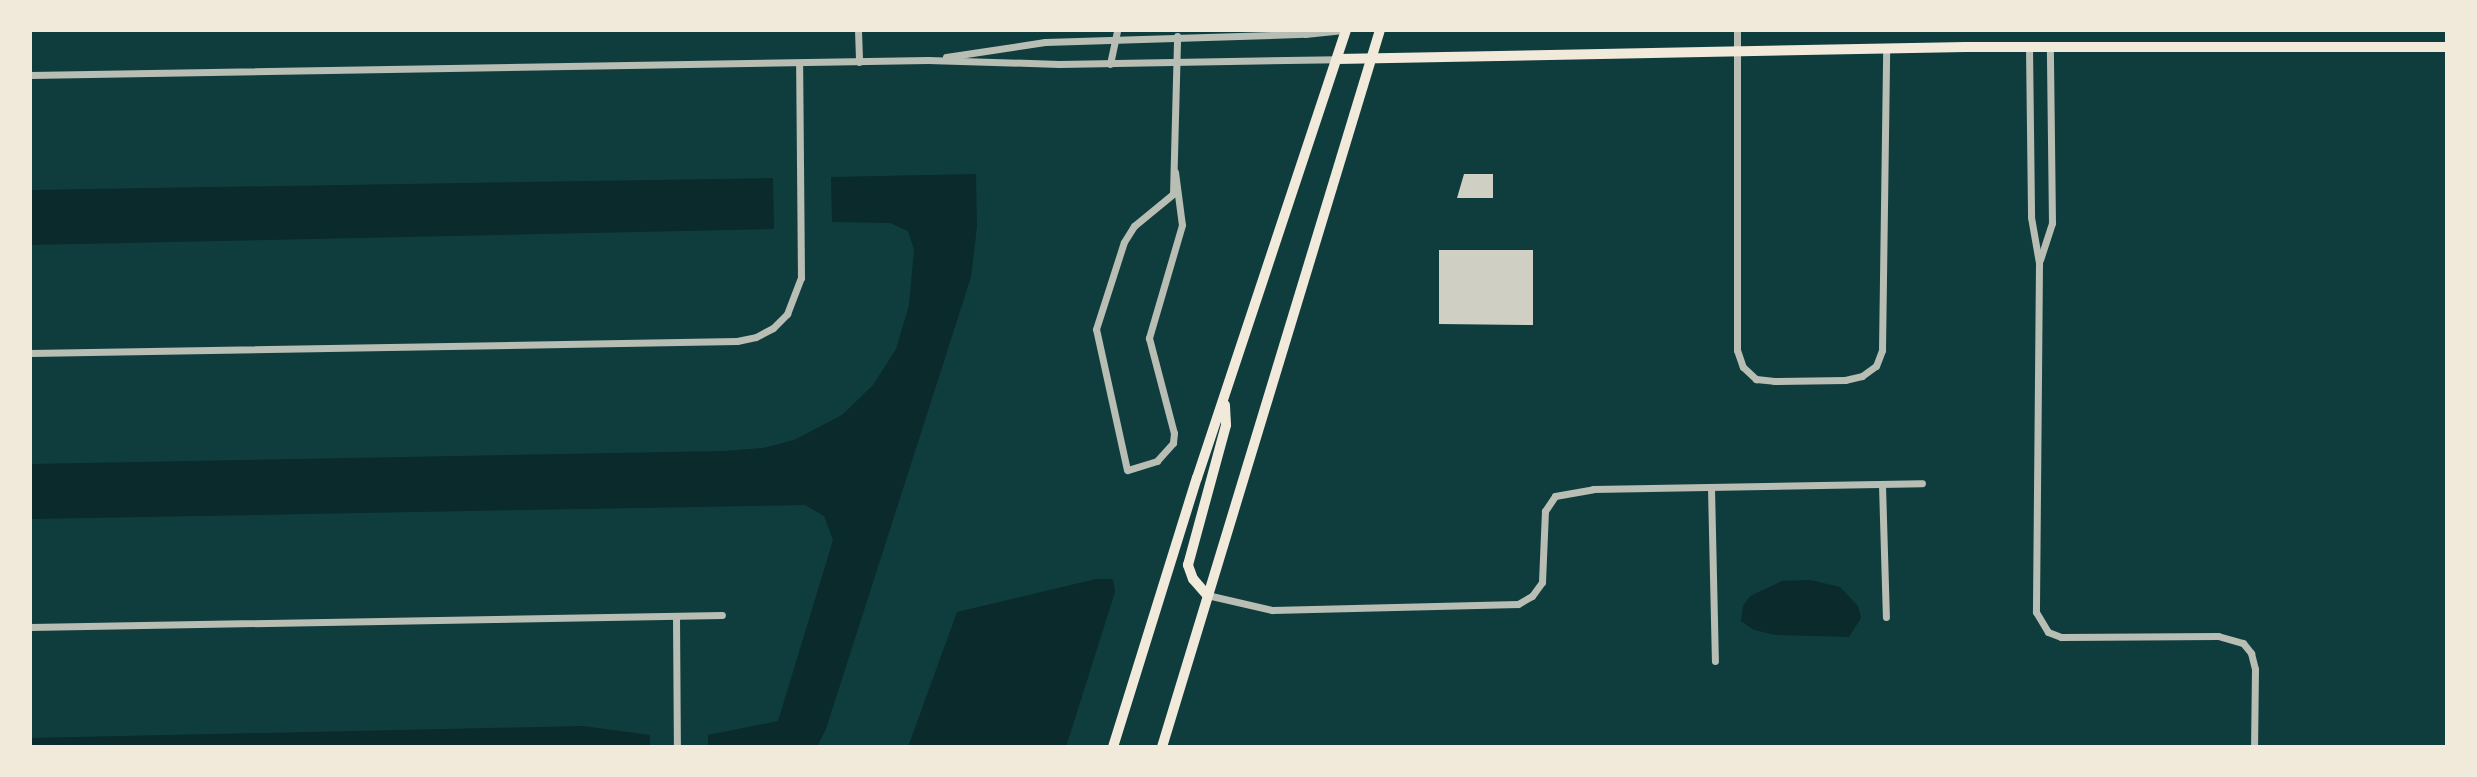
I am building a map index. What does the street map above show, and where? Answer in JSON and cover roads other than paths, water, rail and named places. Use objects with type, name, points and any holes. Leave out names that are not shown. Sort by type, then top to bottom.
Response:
[{"type":"main road","points":[[1113,747],[1344,30]]},
{"type":"main road","points":[[1162,747],[1380,30]]},
{"type":"main road","points":[[2294,30],[2294,44]]},
{"type":"main road","points":[[1337,59],[1886,48],[2294,44],[2447,47]]},
{"type":"main road","points":[[1207,595],[1189,572],[1188,565],[1226,425],[1224,399]]},
{"type":"street","points":[[858,30],[859,62]]},
{"type":"street","points":[[928,60],[1116,34],[1305,34],[1344,30]]},
{"type":"street","points":[[1737,30],[1737,350],[1743,367],[1756,379],[1845,380],[1862,376],[1876,366],[1882,350],[1886,48]]},
{"type":"street","points":[[1110,64],[1116,34]]},
{"type":"street","points":[[1175,172],[1182,225],[1149,338],[1174,433],[1173,443],[1157,461],[1127,470],[1096,329],[1124,242],[1134,226],[1173,194],[1177,36]]},
{"type":"street","points":[[2029,47],[2031,217],[2039,263],[2035,598],[2040,623],[2048,632],[2061,637],[2218,636],[2243,643],[2251,653],[2255,669],[2254,747]]},
{"type":"street","points":[[2039,263],[2052,223],[2050,47]]},
{"type":"street","points":[[30,75],[928,60],[1110,64],[1337,59]]},
{"type":"street","points":[[30,353],[737,341],[756,337],[773,328],[787,314],[801,278],[799,63]]},
{"type":"street","points":[[1207,595],[1272,610],[1518,604],[1532,596],[1542,582],[1545,511],[1555,496],[1593,489],[1922,483]]},
{"type":"street","points":[[1882,485],[1886,617]]},
{"type":"street","points":[[1711,488],[1715,661]]},
{"type":"street","points":[[30,627],[722,615]]},
{"type":"street","points":[[676,616],[677,747]]},
{"type":"water","points":[[976,174],[977,227],[971,277],[826,729],[817,747],[708,747],[708,735],[778,721],[833,540],[824,516],[805,505],[30,519],[30,464],[723,451],[763,448],[794,440],[842,415],[873,385],[896,349],[909,305],[914,250],[908,231],[890,223],[832,222],[831,177]]},
{"type":"water","points":[[773,178],[774,229],[30,245],[30,190]]},
{"type":"water","points":[[1096,579],[1113,579],[1115,592],[1066,747],[908,747],[957,612]]},
{"type":"water","points":[[1810,580],[1840,587],[1858,606],[1861,618],[1849,637],[1775,635],[1754,630],[1741,621],[1743,606],[1750,596],[1782,581]]},
{"type":"water","points":[[583,726],[650,735],[650,747],[30,747],[30,738]]}]
